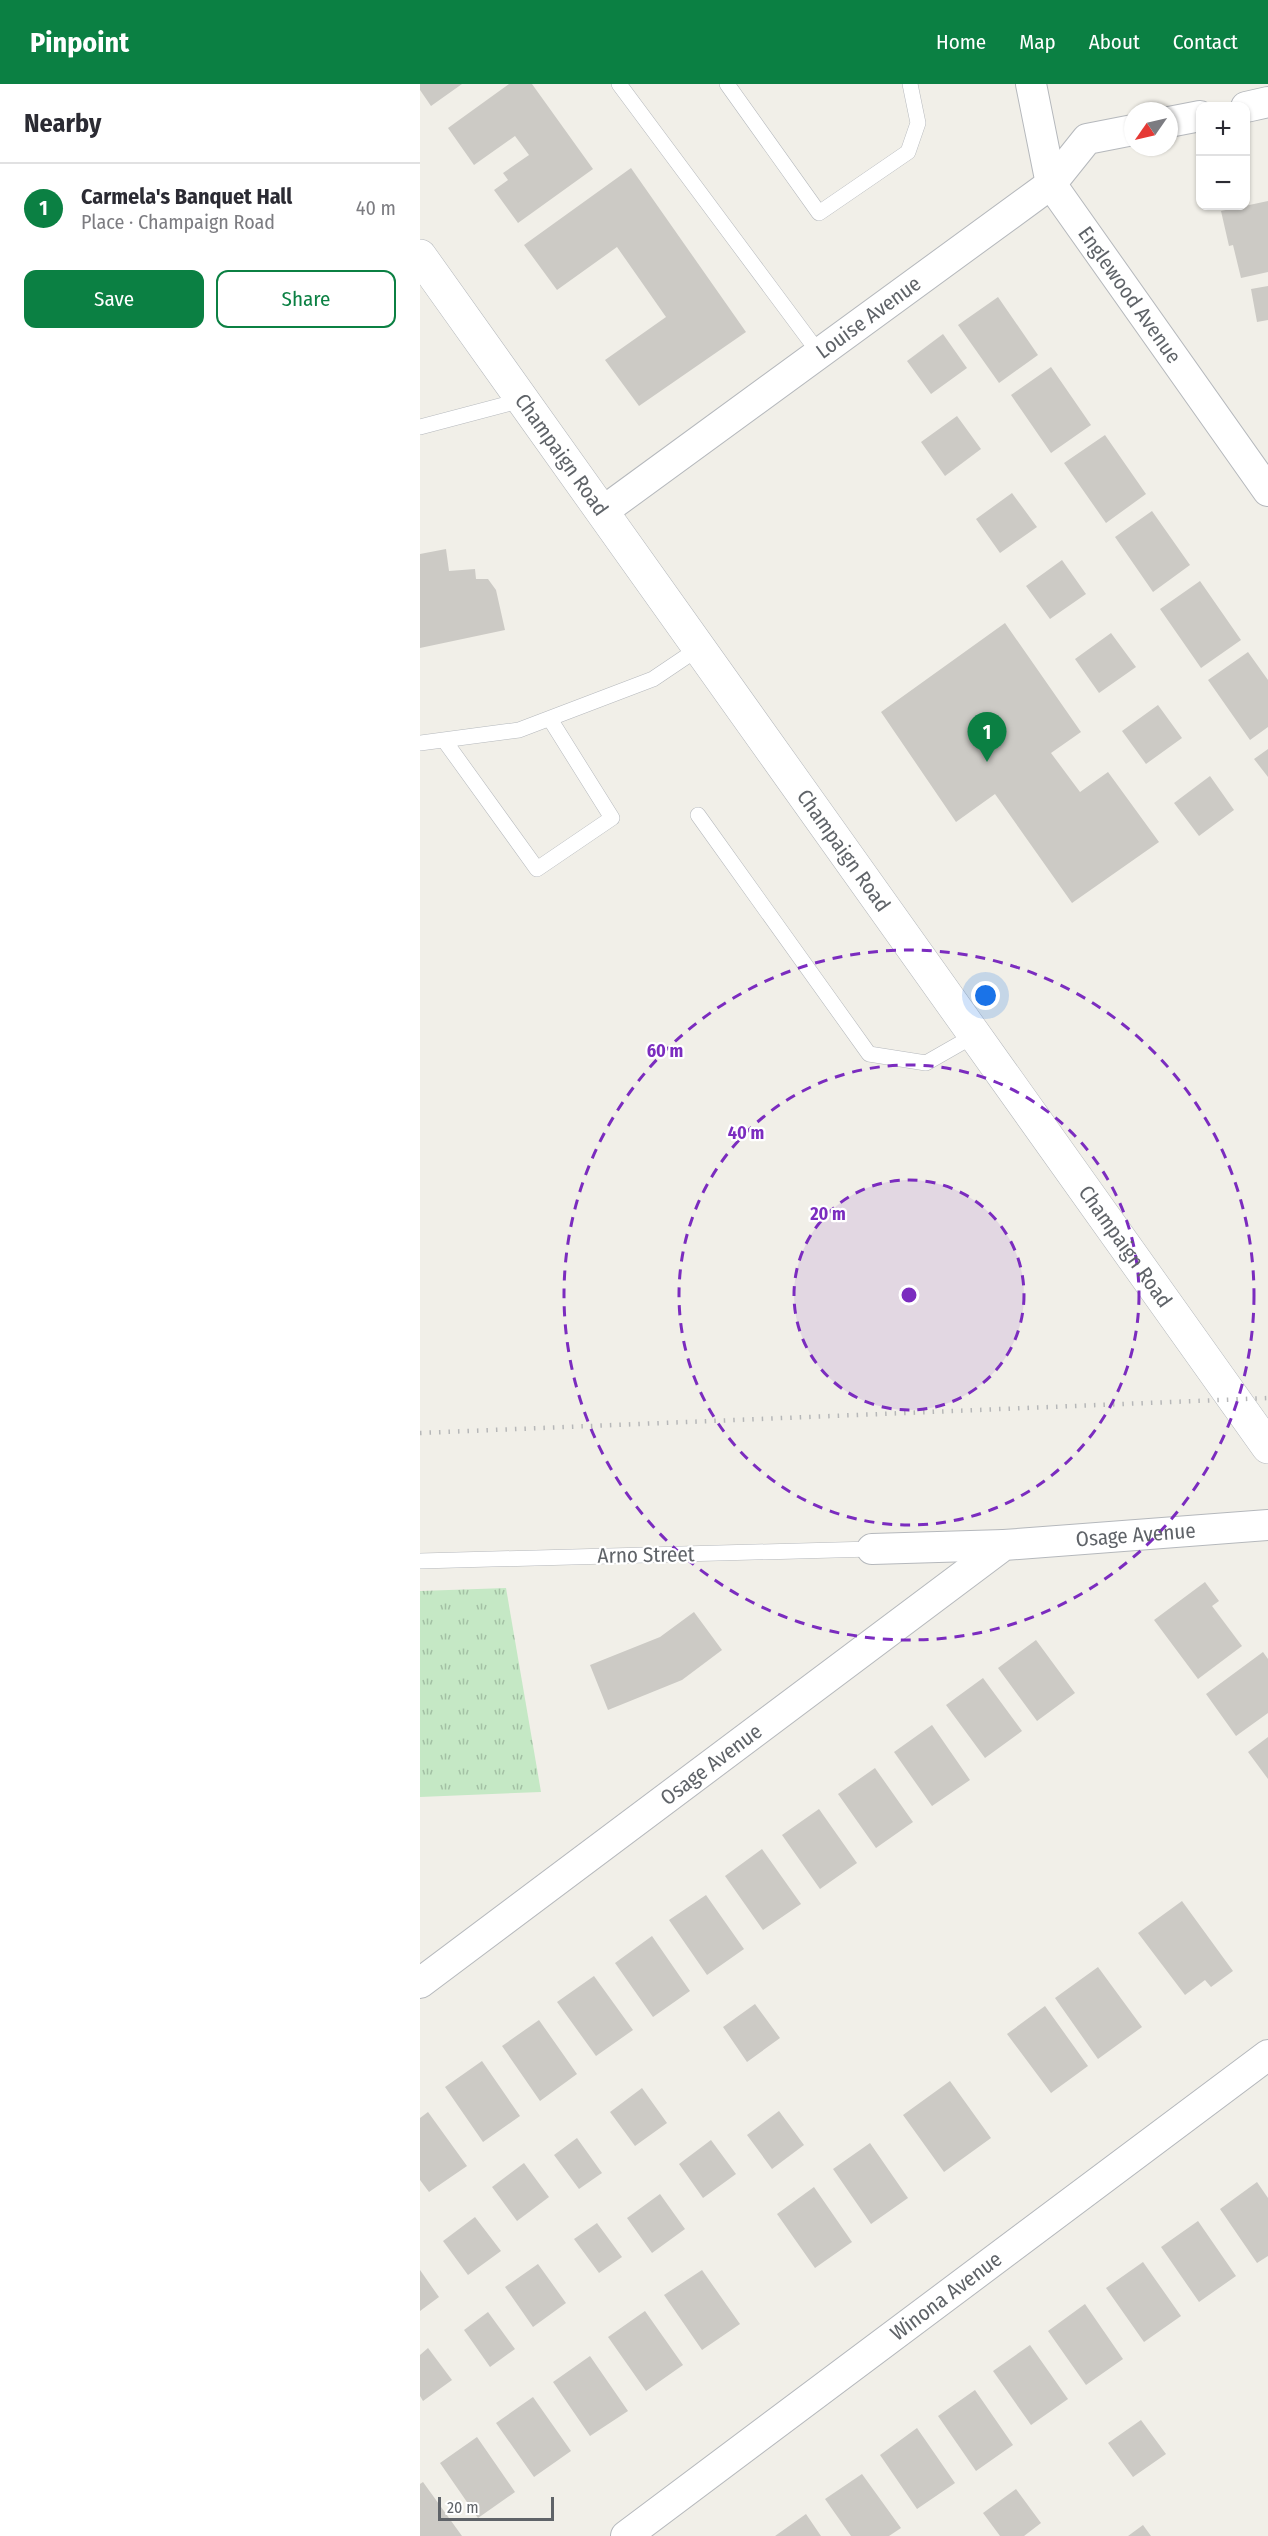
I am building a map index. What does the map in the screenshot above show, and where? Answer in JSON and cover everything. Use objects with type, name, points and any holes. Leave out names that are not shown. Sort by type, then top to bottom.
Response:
[{"type":"street","name":"Englewood Avenue","points":[[1031,84],[1052,184],[1268,491]]},
{"type":"street","points":[[1250,106],[1268,102]]},
{"type":"street","points":[[1178,120],[1196,117]]},
{"type":"street","name":"Louise Avenue","points":[[602,512],[1052,184],[1087,139],[1124,132]]},
{"type":"street","name":"Champaign Road","points":[[420,256],[1268,1447]]},
{"type":"street","name":"Osage Avenue","points":[[872,1549],[1004,1545],[1268,1525]]},
{"type":"street","name":"Osage Avenue","points":[[420,1983],[1004,1545]]},
{"type":"street","name":"Winona Avenue","points":[[626,2536],[1268,2055]]},
{"type":"lane","points":[[619,84],[819,353]]},
{"type":"lane","points":[[727,84],[819,213],[908,153],[918,123],[910,84]]},
{"type":"lane","points":[[420,427],[522,400]]},
{"type":"lane","points":[[420,743],[519,730],[653,679],[699,648]]},
{"type":"lane","points":[[444,740],[537,869],[612,818],[550,719]]},
{"type":"lane","points":[[698,815],[869,1054],[926,1063],[975,1035]]},
{"type":"lane","name":"Arno Street","points":[[420,1561],[872,1549]]},
{"type":"green space","points":[[506,1588],[541,1792],[420,1797],[420,1591]]},
{"type":"building","points":[[420,84],[462,84],[431,106],[420,90]]},
{"type":"building","points":[[509,84],[532,84],[593,169],[518,223],[494,190],[508,180],[503,173],[529,155],[515,136],[474,165],[448,128]]},
{"type":"building","points":[[631,168],[746,332],[639,406],[605,360],[666,317],[617,247],[557,290],[524,245]]},
{"type":"building","points":[[1268,201],[1268,272],[1241,278],[1233,245],[1229,246],[1221,211],[1250,210],[1250,205]]},
{"type":"building","points":[[1268,286],[1268,320],[1257,322],[1251,289]]},
{"type":"building","points":[[998,297],[1038,355],[999,383],[958,325]]},
{"type":"building","points":[[943,334],[967,368],[931,394],[907,361]]},
{"type":"building","points":[[1051,367],[1091,425],[1051,453],[1011,395]]},
{"type":"building","points":[[957,416],[981,449],[945,476],[921,442]]},
{"type":"building","points":[[1105,435],[1146,494],[1106,523],[1064,463]]},
{"type":"building","points":[[1012,493],[1037,527],[1000,553],[976,519]]},
{"type":"building","points":[[1152,511],[1190,565],[1153,592],[1115,537]]},
{"type":"building","points":[[446,549],[449,571],[475,569],[476,579],[488,579],[496,590],[505,630],[420,648],[420,554]]},
{"type":"building","points":[[1062,560],[1086,594],[1050,619],[1026,586]]},
{"type":"building","points":[[1200,581],[1241,640],[1201,668],[1160,609]]},
{"type":"building","points":[[1005,623],[1081,732],[1051,753],[1080,792],[1108,772],[1159,842],[1072,903],[995,794],[956,822],[881,712]]},
{"type":"building","points":[[1111,633],[1136,667],[1099,693],[1075,659]]},
{"type":"building","points":[[1248,652],[1268,680],[1268,727],[1250,740],[1208,680]]},
{"type":"building","points":[[1158,705],[1182,738],[1146,764],[1122,731]]},
{"type":"building","points":[[1268,749],[1268,777],[1254,759]]},
{"type":"building","points":[[1210,776],[1234,810],[1199,836],[1174,803]]},
{"type":"building","points":[[1205,1582],[1219,1601],[1212,1606],[1242,1646],[1198,1679],[1154,1620]]},
{"type":"building","points":[[694,1612],[722,1650],[682,1680],[608,1710],[590,1665],[660,1637]]},
{"type":"building","points":[[1036,1640],[1075,1693],[1037,1721],[998,1668]]},
{"type":"building","points":[[1263,1652],[1268,1659],[1268,1713],[1236,1736],[1206,1694]]},
{"type":"building","points":[[983,1678],[1022,1731],[985,1758],[946,1705]]},
{"type":"building","points":[[932,1725],[970,1780],[932,1806],[894,1752]]},
{"type":"building","points":[[1268,1737],[1268,1779],[1248,1752]]},
{"type":"building","points":[[875,1768],[913,1822],[876,1848],[838,1794]]},
{"type":"building","points":[[819,1809],[857,1863],[820,1889],[782,1835]]},
{"type":"building","points":[[762,1849],[801,1904],[763,1930],[725,1876]]},
{"type":"building","points":[[706,1895],[744,1949],[707,1975],[669,1920]]},
{"type":"building","points":[[1182,1901],[1233,1971],[1211,1987],[1205,1980],[1185,1995],[1138,1933]]},
{"type":"building","points":[[652,1936],[690,1991],[653,2017],[615,1963]]},
{"type":"building","points":[[1098,1967],[1142,2027],[1098,2059],[1055,1998]]},
{"type":"building","points":[[594,1976],[633,2030],[596,2056],[557,2002]]},
{"type":"building","points":[[755,2004],[780,2038],[747,2062],[723,2027]]},
{"type":"building","points":[[1045,2006],[1088,2066],[1051,2093],[1007,2034]]},
{"type":"building","points":[[539,2020],[577,2074],[540,2101],[502,2046]]},
{"type":"building","points":[[482,2061],[520,2116],[483,2142],[445,2087]]},
{"type":"building","points":[[950,2081],[991,2138],[944,2172],[903,2115]]},
{"type":"building","points":[[642,2088],[667,2123],[635,2146],[610,2112]]},
{"type":"building","points":[[779,2111],[804,2145],[772,2169],[747,2135]]},
{"type":"building","points":[[428,2112],[467,2166],[429,2192],[420,2180],[420,2118]]},
{"type":"building","points":[[577,2138],[602,2173],[579,2189],[554,2155]]},
{"type":"building","points":[[711,2140],[736,2174],[703,2198],[679,2164]]},
{"type":"building","points":[[870,2143],[908,2198],[871,2224],[833,2169]]},
{"type":"building","points":[[524,2163],[549,2197],[517,2221],[492,2187]]},
{"type":"building","points":[[1257,2182],[1268,2198],[1268,2256],[1257,2263],[1220,2209]]},
{"type":"building","points":[[814,2187],[852,2242],[815,2268],[777,2214]]},
{"type":"building","points":[[660,2194],[685,2229],[652,2253],[627,2218]]},
{"type":"building","points":[[475,2217],[501,2251],[468,2275],[443,2241]]},
{"type":"building","points":[[1198,2221],[1236,2276],[1199,2302],[1161,2247]]},
{"type":"building","points":[[597,2223],[622,2257],[599,2273],[574,2239]]},
{"type":"building","points":[[1143,2262],[1181,2316],[1144,2342],[1106,2288]]},
{"type":"building","points":[[538,2264],[566,2303],[533,2327],[505,2287]]},
{"type":"building","points":[[420,2270],[439,2297],[420,2311]]},
{"type":"building","points":[[702,2270],[740,2324],[702,2350],[664,2295]]},
{"type":"building","points":[[1085,2304],[1123,2359],[1086,2385],[1048,2331]]},
{"type":"building","points":[[645,2311],[683,2365],[646,2391],[608,2337]]},
{"type":"building","points":[[488,2312],[515,2349],[490,2367],[464,2330]]},
{"type":"building","points":[[1030,2345],[1068,2399],[1031,2425],[993,2371]]},
{"type":"building","points":[[428,2348],[452,2380],[423,2401],[420,2396],[420,2355]]},
{"type":"building","points":[[590,2356],[628,2411],[590,2436],[553,2382]]},
{"type":"building","points":[[975,2390],[1013,2445],[976,2471],[938,2416]]},
{"type":"building","points":[[533,2397],[571,2451],[534,2477],[496,2423]]},
{"type":"building","points":[[1141,2420],[1166,2454],[1133,2477],[1108,2443]]},
{"type":"building","points":[[917,2428],[955,2483],[917,2509],[880,2455]]},
{"type":"building","points":[[477,2437],[515,2492],[478,2518],[440,2463]]},
{"type":"building","points":[[862,2474],[901,2528],[889,2536],[851,2536],[825,2499]]},
{"type":"building","points":[[423,2482],[462,2536],[420,2536],[420,2484]]},
{"type":"building","points":[[1016,2489],[1041,2523],[1024,2536],[1000,2536],[983,2513]]},
{"type":"building","points":[[806,2514],[821,2536],[775,2536]]},
{"type":"building","points":[[1143,2525],[1151,2536],[1128,2536]]},
{"type":"railway","points":[[420,1433],[1268,1398]]},
{"type":"place","name":"Carmela's Banquet Hall","points":[[987,762]]}]
